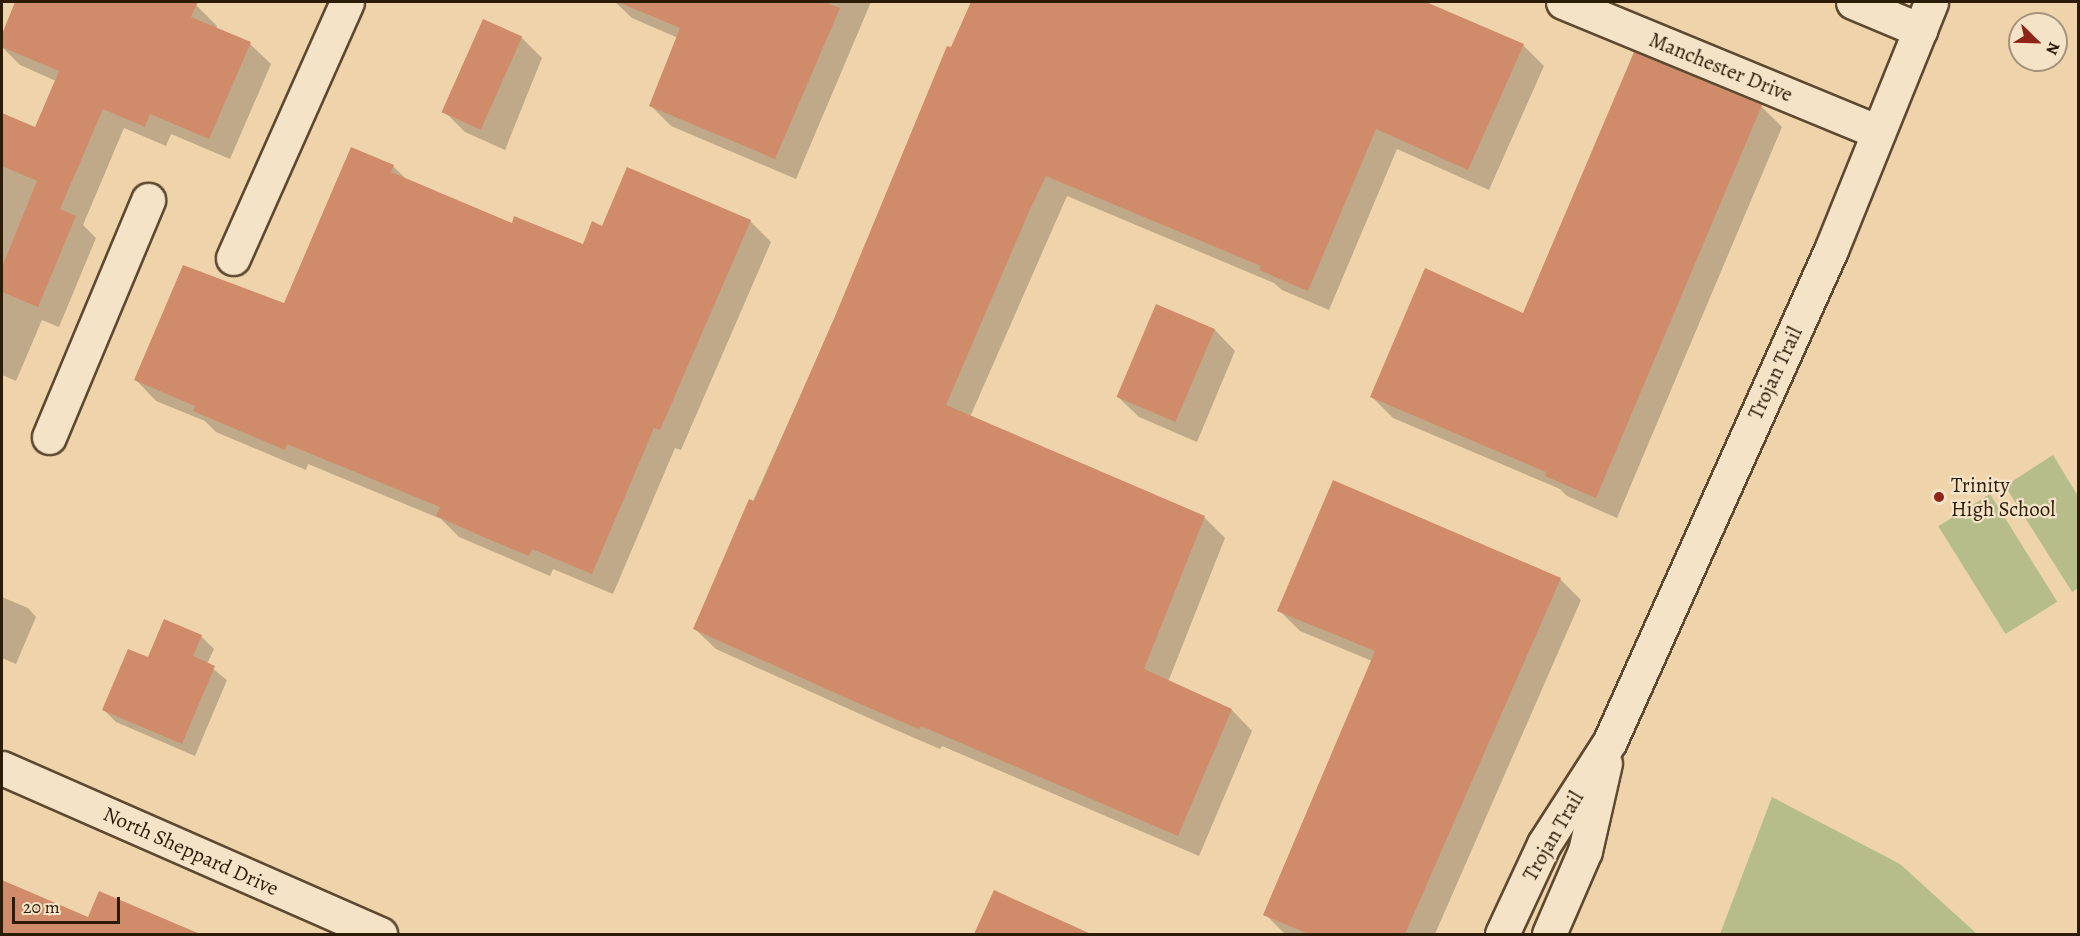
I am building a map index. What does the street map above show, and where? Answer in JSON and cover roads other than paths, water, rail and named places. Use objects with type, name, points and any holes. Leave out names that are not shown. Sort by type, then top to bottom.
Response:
[{"type":"street","points":[[233,258],[347,2]]},
{"type":"street","name":"Manchester Drive","points":[[1563,2],[1878,132]]},
{"type":"street","points":[[1852,2],[1925,16]]},
{"type":"street","name":"Trojan Trail","points":[[1502,934],[1544,844],[1610,741],[1831,250],[1925,16]]},
{"type":"street","points":[[49,437],[148,200]]},
{"type":"street","name":"Trojan Trail","points":[[1549,934],[1585,850],[1610,741]]},
{"type":"street","name":"North Sheppard Drive","points":[[2,768],[380,934]]},
{"type":"place","name":"Trinity High School","points":[[1939,497]]}]
